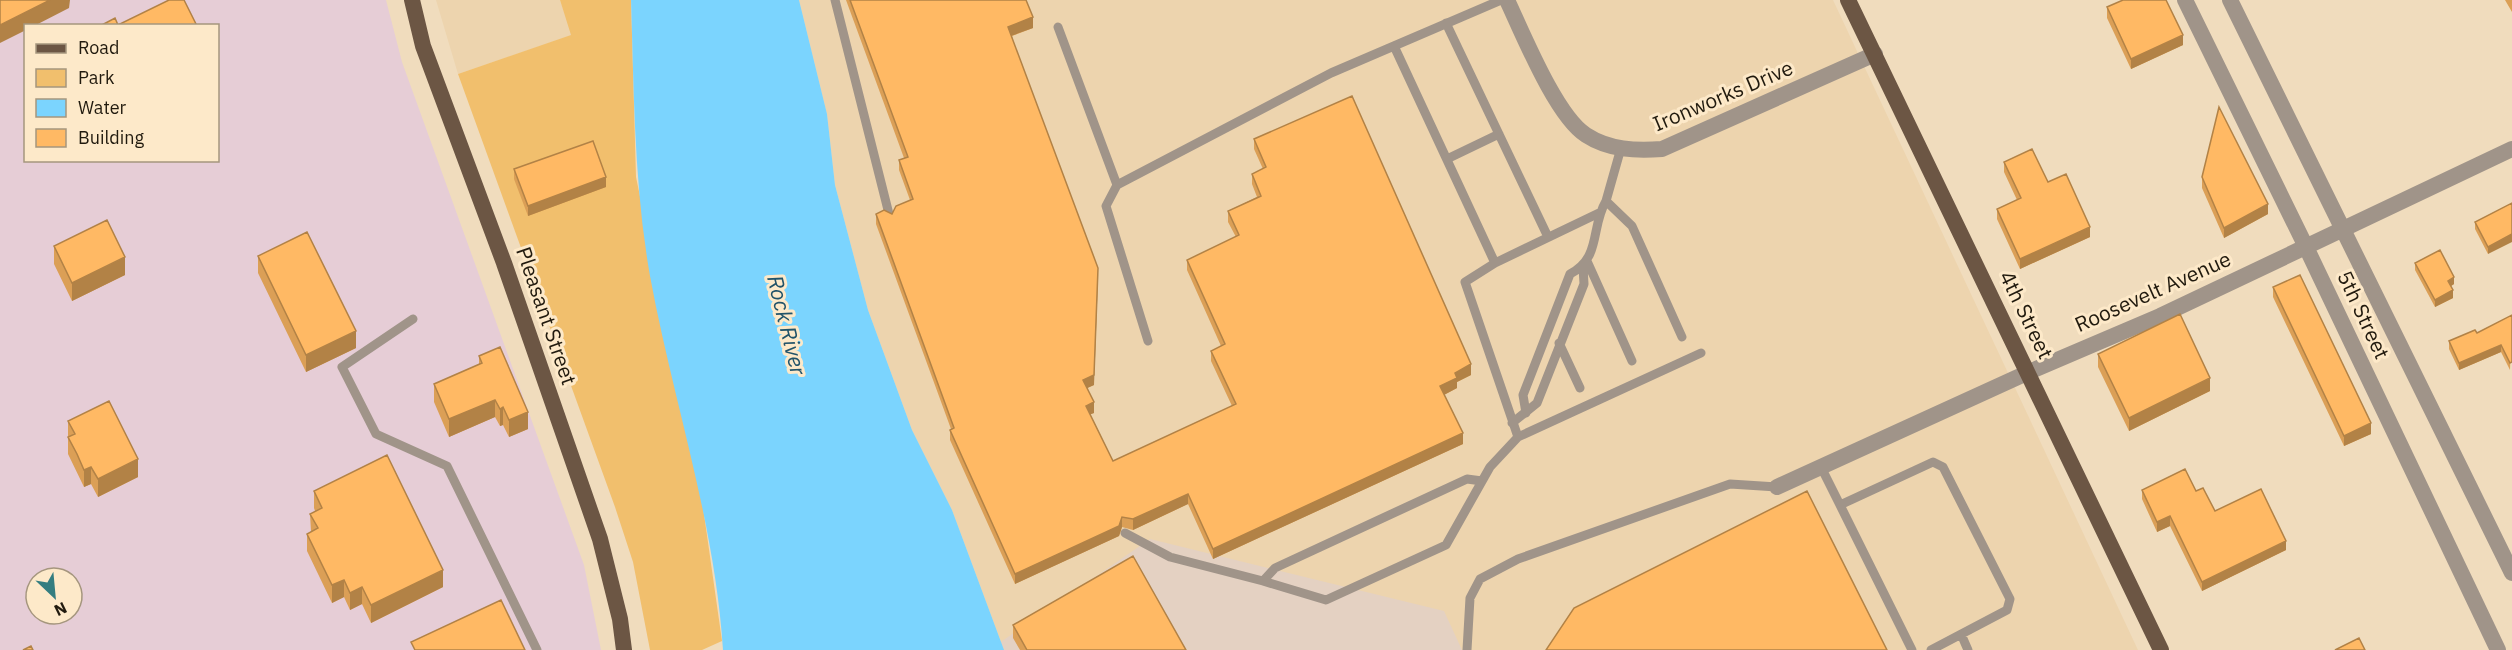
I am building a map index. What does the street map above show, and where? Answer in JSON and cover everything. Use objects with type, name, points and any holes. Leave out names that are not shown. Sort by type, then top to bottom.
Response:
[{"type":"main road","name":"Pleasant Street","points":[[412,0],[423,46],[504,263],[600,539],[620,619],[624,650]]},
{"type":"main road","name":"4th Street","points":[[1848,0],[2161,650]]},
{"type":"street","name":"Ironworks Drive","points":[[1507,0],[1533,55],[1569,119],[1585,135],[1634,151],[1662,149],[1875,54]]},
{"type":"street","name":"5th Street","points":[[2185,0],[2306,247],[2498,650]]},
{"type":"street","name":"5th Street","points":[[2230,0],[2512,573]]},
{"type":"street","name":"Roosevelt Avenue","points":[[1777,487],[2029,372],[2160,316],[2512,149]]},
{"type":"lane","points":[[835,0],[890,218]]},
{"type":"lane","points":[[1148,341],[1106,206],[1117,185],[1331,73],[1501,0]]},
{"type":"lane","points":[[1446,23],[1548,237]]},
{"type":"lane","points":[[1058,27],[1117,185]]},
{"type":"lane","points":[[1394,46],[1495,263]]},
{"type":"lane","points":[[1447,159],[1499,134]]},
{"type":"lane","points":[[1512,423],[1537,403],[1584,284],[1585,264],[1593,247],[1599,213],[1606,201],[1621,148]]},
{"type":"lane","points":[[1606,201],[1632,226],[1682,337]]},
{"type":"lane","points":[[1518,437],[1465,282],[1495,263],[1599,213]]},
{"type":"lane","points":[[1526,413],[1522,396],[1570,274],[1585,264]]},
{"type":"lane","points":[[1585,264],[1632,360]]},
{"type":"lane","points":[[1559,305],[1573,310]]},
{"type":"lane","points":[[413,319],[342,367],[376,434],[447,466],[537,650]]},
{"type":"lane","points":[[1559,343],[1580,388]]},
{"type":"lane","points":[[1125,533],[1170,557],[1326,600],[1446,545],[1490,467],[1518,437],[1701,353]]},
{"type":"lane","points":[[1840,505],[1933,462],[1943,467],[2010,599],[2007,610],[1931,650]]},
{"type":"lane","points":[[1821,467],[1912,650]]},
{"type":"lane","points":[[1263,581],[1275,568],[1467,479],[1482,481]]},
{"type":"lane","points":[[1467,650],[1470,598],[1480,579],[1518,559],[1730,484],[1777,487]]},
{"type":"lane","points":[[1961,634],[1968,650]]},
{"type":"shaded area","points":[[0,0],[386,0],[402,62],[584,565],[601,650],[0,650]]},
{"type":"shaded area","points":[[436,0],[560,0],[572,35],[458,74]]},
{"type":"shaded area","points":[[799,0],[1833,0],[2138,650],[1004,650],[952,510],[912,430],[868,310],[835,185],[827,114]]},
{"type":"shaded area","points":[[1150,539],[1444,611],[1462,650],[997,650],[995,646]]},
{"type":"green space","points":[[560,0],[631,0],[636,177],[701,493],[722,641],[702,650],[650,650],[633,562],[615,507],[458,74],[571,35]]},
{"type":"water","name":"Rock River","points":[[631,0],[799,0],[827,114],[835,185],[868,310],[912,430],[952,510],[1004,650],[723,650],[719,602],[711,555],[692,462],[659,323],[645,242],[636,138]]},
{"type":"building","points":[[0,0],[50,0],[0,25]]},
{"type":"building","points":[[169,0],[184,0],[196,24],[120,24]]},
{"type":"building","points":[[850,0],[1026,0],[1033,17],[1008,27],[1098,268],[1094,375],[1083,380],[1094,402],[1086,406],[1113,461],[1236,404],[1211,351],[1225,344],[1187,260],[1239,235],[1228,211],[1261,196],[1252,174],[1266,167],[1254,139],[1352,96],[1471,364],[1455,373],[1457,378],[1440,386],[1463,433],[1213,549],[1188,494],[1133,519],[1122,517],[1119,526],[1015,574],[950,430],[954,428],[876,214],[884,210],[892,214],[896,206],[913,199],[899,160],[908,157]]},
{"type":"building","points":[[2123,0],[2166,0],[2183,35],[2131,59],[2107,7]]},
{"type":"building","points":[[115,18],[118,24],[104,24]]},
{"type":"building","points":[[2219,107],[2268,204],[2224,228],[2202,177]]},
{"type":"building","points":[[593,141],[606,177],[528,206],[514,169]]},
{"type":"building","points":[[2032,149],[2048,182],[2066,174],[2090,227],[2020,259],[1997,209],[2021,198],[2004,162]]},
{"type":"building","points":[[2512,203],[2512,234],[2488,247],[2475,222]]},
{"type":"building","points":[[107,220],[125,257],[72,283],[54,246]]},
{"type":"building","points":[[307,232],[356,331],[306,355],[258,256]]},
{"type":"building","points":[[2440,250],[2454,277],[2448,281],[2453,290],[2435,300],[2415,263]]},
{"type":"building","points":[[2300,275],[2371,423],[2344,436],[2273,287]]},
{"type":"building","points":[[2180,314],[2210,378],[2129,418],[2098,354]]},
{"type":"building","points":[[2512,315],[2512,362],[2510,363],[2501,345],[2459,363],[2449,341],[2475,330],[2477,333]]},
{"type":"building","points":[[500,347],[528,412],[509,420],[503,407],[500,409],[495,400],[449,419],[434,384],[482,363],[479,356]]},
{"type":"building","points":[[109,401],[138,459],[98,479],[91,467],[84,470],[68,437],[75,434],[68,421]]},
{"type":"building","points":[[387,455],[443,570],[371,605],[362,587],[350,593],[344,580],[332,585],[307,534],[318,528],[310,514],[322,508],[314,491]]},
{"type":"building","points":[[2185,469],[2196,491],[2203,488],[2215,511],[2261,489],[2286,541],[2202,582],[2170,516],[2157,522],[2142,490]]},
{"type":"building","points":[[1807,491],[1887,650],[1546,650],[1574,608]]},
{"type":"building","points":[[1133,556],[1186,650],[1027,650],[1013,625]]},
{"type":"building","points":[[501,600],[525,650],[415,650],[411,642]]},
{"type":"building","points":[[2359,638],[2365,650],[2335,650]]}]
